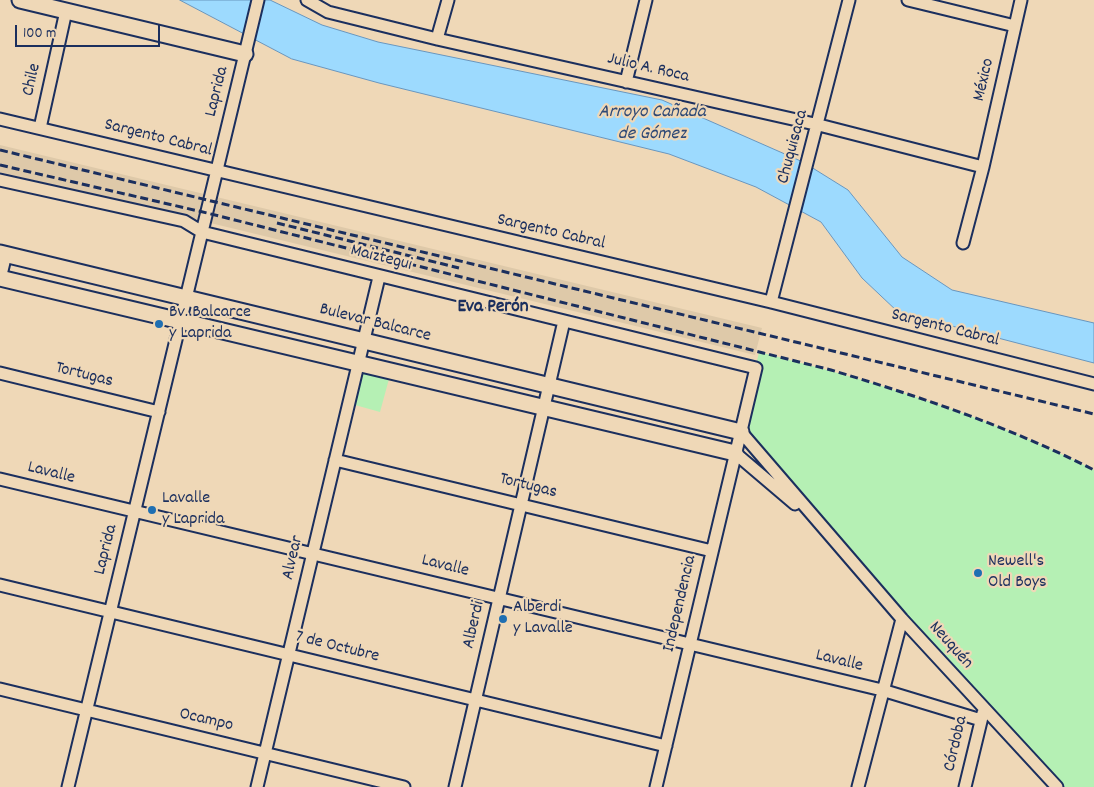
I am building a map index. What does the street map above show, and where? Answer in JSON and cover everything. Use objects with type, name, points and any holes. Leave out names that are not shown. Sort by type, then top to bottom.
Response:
[{"type":"main road","points":[[20,0],[247,49]]},
{"type":"main road","name":"Bulevar Balcarce","points":[[3,253],[741,431]]},
{"type":"main road","points":[[0,278],[735,453]]},
{"type":"street","name":"Laprida","points":[[68,787],[258,0]]},
{"type":"street","name":"Julio A. Roca","points":[[307,0],[328,12],[437,39],[819,125],[983,167]]},
{"type":"street","points":[[437,39],[448,0]]},
{"type":"street","points":[[626,82],[646,0]]},
{"type":"street","name":"Chuquisaca","points":[[771,302],[819,125],[849,0]]},
{"type":"street","points":[[908,0],[1015,26]]},
{"type":"street","name":"México","points":[[963,243],[983,167],[1021,0]]},
{"type":"street","name":"Chile","points":[[40,128],[66,11]]},
{"type":"street","name":"Sargento Cabral","points":[[0,118],[217,172],[771,302],[1094,384]]},
{"type":"street","name":"Maiztegui","points":[[0,180],[184,221],[202,234],[756,368]]},
{"type":"street","points":[[0,278],[3,253]]},
{"type":"street","name":"Alvear","points":[[257,787],[379,277]]},
{"type":"street","name":"Alberdi","points":[[456,787],[564,321]]},
{"type":"street","name":"Independencia","points":[[656,787],[756,368]]},
{"type":"street","name":"Tortugas","points":[[0,374],[159,412]]},
{"type":"street","name":"Neuquén","points":[[741,431],[982,714],[1057,787]]},
{"type":"street","name":"Neuquén","points":[[735,453],[821,526]]},
{"type":"street","name":"Tortugas","points":[[335,460],[712,551]]},
{"type":"street","name":"Lavalle","points":[[0,479],[982,714]]},
{"type":"street","name":"7 de Octubre","points":[[0,586],[666,746]]},
{"type":"street","points":[[858,787],[902,619]]},
{"type":"street","name":"Ocampo","points":[[0,689],[404,787]]},
{"type":"street","name":"Córdoba","points":[[965,787],[982,714]]},
{"type":"shaded area","points":[[0,145],[762,328],[755,355],[0,172]]},
{"type":"green space","name":"Newell's Old Boys","points":[[759,352],[845,375],[930,402],[1013,433],[1094,470],[1094,787],[1057,787],[741,432]]},
{"type":"green space","points":[[363,372],[389,379],[380,412],[355,405]]},
{"type":"water","name":"Arroyo Cañada de Gómez","points":[[180,0],[270,0],[322,25],[378,42],[662,100],[803,162],[848,190],[902,257],[952,290],[1094,323],[1094,363],[898,312],[862,278],[821,222],[756,187],[669,154],[379,83],[292,59]]},
{"type":"railway","points":[[0,150],[1094,414]]},
{"type":"railway","points":[[0,165],[207,213],[831,370],[965,414],[1030,440],[1094,470]]},
{"type":"railway","points":[[277,223],[459,268]]},
{"type":"place","name":"Bv. Balcarce y Laprida","points":[[159,324]]},
{"type":"place","name":"Lavalle y Laprida","points":[[152,510]]},
{"type":"place","name":"Newell's Old Boys","points":[[978,573]]},
{"type":"place","name":"Alberdi y Lavalle","points":[[503,619]]},
{"type":"district","name":"Eva Perón","points":[[493,308]]}]
